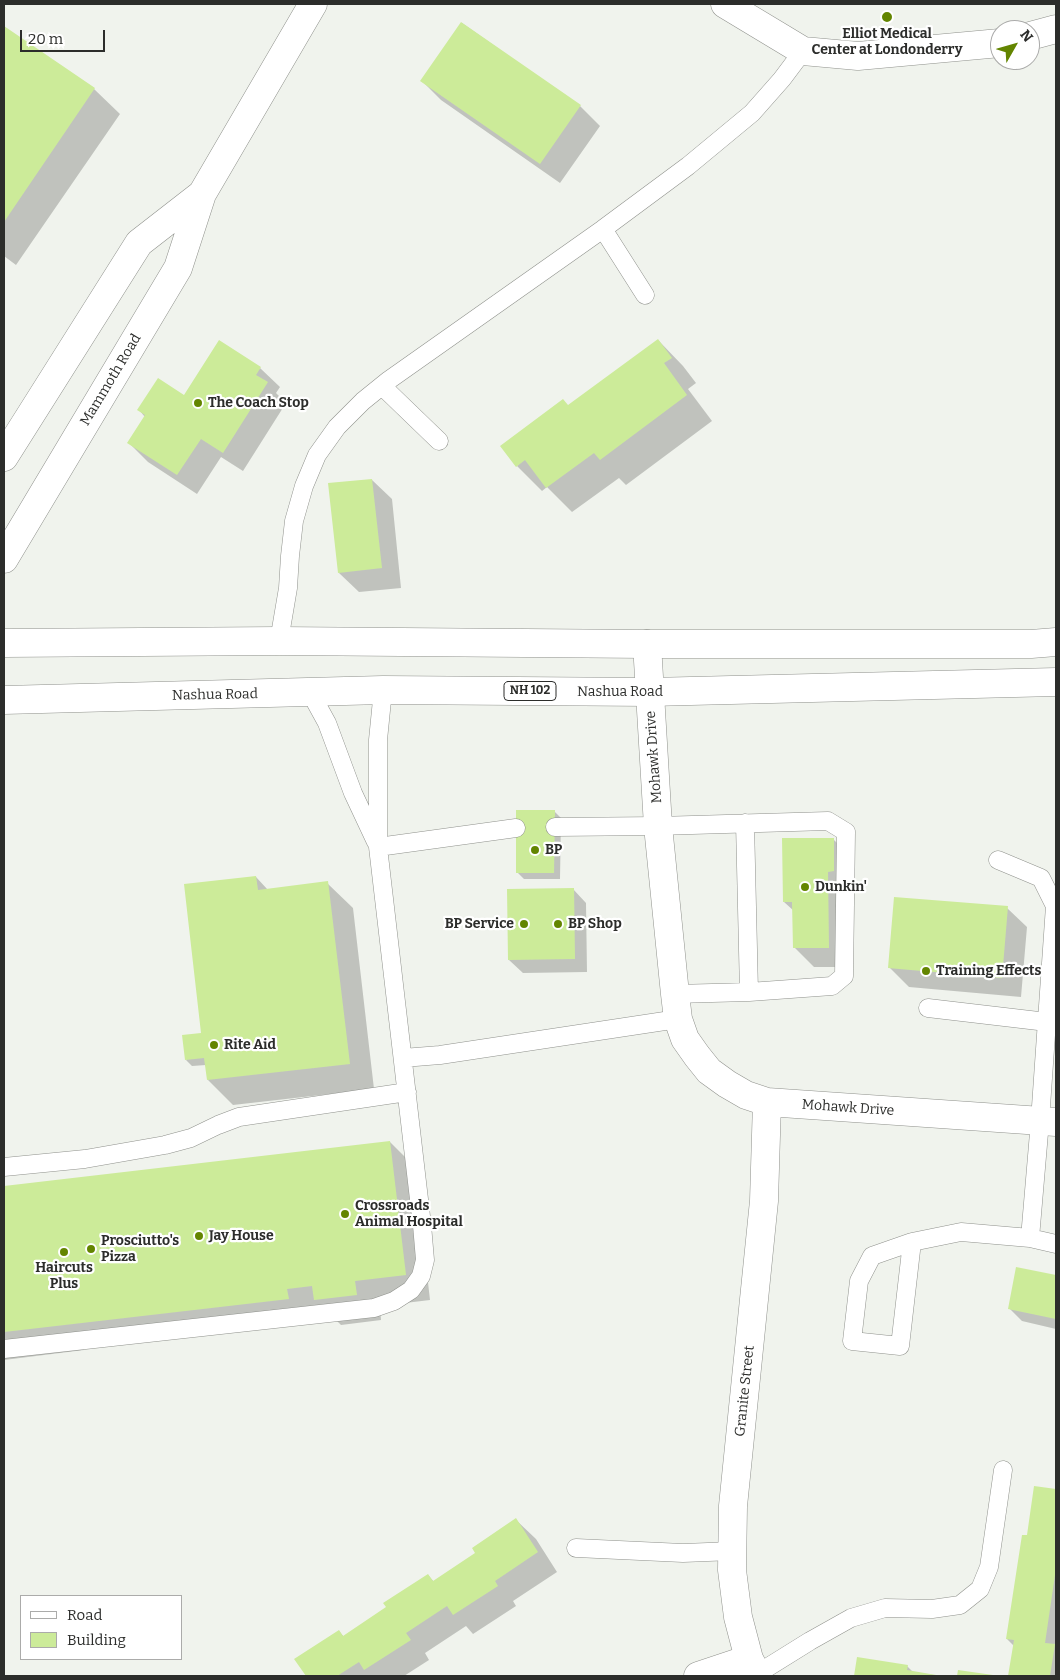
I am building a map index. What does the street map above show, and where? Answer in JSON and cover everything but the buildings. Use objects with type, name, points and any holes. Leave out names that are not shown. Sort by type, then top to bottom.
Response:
[{"type":"main road","name":"Mammoth Road","points":[[4,559],[178,268],[202,194],[314,4]]},
{"type":"main road","points":[[725,4],[803,50],[858,56],[990,44]]},
{"type":"main road","points":[[1040,33],[1056,29]]},
{"type":"main road","name":"Mammoth Road","points":[[4,457],[139,244],[202,194]]},
{"type":"main road","points":[[4,643],[280,641],[647,644],[1031,644],[1056,642]]},
{"type":"main road","name":"Mohawk Drive","points":[[647,644],[658,826],[677,1006],[685,1039],[709,1071],[746,1095],[767,1102],[1048,1121]]},
{"type":"main road","name":"Nashua Road","points":[[4,700],[383,690],[650,692],[1056,682]]},
{"type":"main road","name":"Granite Street","points":[[755,1670],[738,1617],[732,1570],[733,1506],[764,1201],[767,1102]]},
{"type":"main road","points":[[698,1676],[755,1670]]},
{"type":"lane","points":[[280,641],[288,588],[294,521],[304,486],[317,455],[337,427],[382,386],[603,229],[688,166],[752,113],[803,50]]},
{"type":"lane","points":[[603,229],[645,295]]},
{"type":"lane","points":[[382,386],[439,441]]},
{"type":"lane","points":[[4,1349],[374,1308],[394,1301],[411,1290],[421,1276],[425,1260],[378,847],[378,740],[383,690]]},
{"type":"lane","points":[[310,692],[327,723],[352,793],[378,847]]},
{"type":"lane","points":[[403,1058],[440,1055],[749,992],[832,986],[844,976],[846,832],[828,820],[658,826],[555,827]]},
{"type":"lane","points":[[745,823],[749,992]]},
{"type":"lane","points":[[378,847],[516,828]]},
{"type":"lane","points":[[998,860],[1041,878],[1054,906],[1047,1022],[1048,1121],[1030,1238]]},
{"type":"lane","points":[[928,1008],[1047,1022]]},
{"type":"lane","points":[[4,1167],[165,1146],[191,1138],[218,1124],[239,1117],[407,1092]]},
{"type":"lane","points":[[912,1242],[900,1346],[852,1341],[859,1281],[872,1256],[912,1242],[961,1232],[1030,1238],[1056,1244]]},
{"type":"lane","points":[[755,1670],[851,1618],[885,1608],[932,1609],[960,1606],[980,1589],[989,1567],[1003,1470]]},
{"type":"lane","points":[[576,1548],[683,1553],[733,1551]]},
{"type":"place","name":"Elliot Medical Center at Londonderry","points":[[887,17]]},
{"type":"place","name":"The Coach Stop","points":[[198,403]]},
{"type":"place","name":"BP","points":[[535,850]]},
{"type":"place","name":"Dunkin'","points":[[805,887]]},
{"type":"place","name":"BP Service","points":[[524,924]]},
{"type":"place","name":"BP Shop","points":[[558,924]]},
{"type":"place","name":"Training Effects","points":[[926,971]]},
{"type":"place","name":"Rite Aid","points":[[214,1045]]},
{"type":"place","name":"Crossroads Animal Hospital","points":[[345,1214]]},
{"type":"place","name":"Jay House","points":[[199,1236]]},
{"type":"place","name":"Prosciutto's Pizza","points":[[91,1249]]},
{"type":"place","name":"Haircuts Plus","points":[[64,1252]]}]
